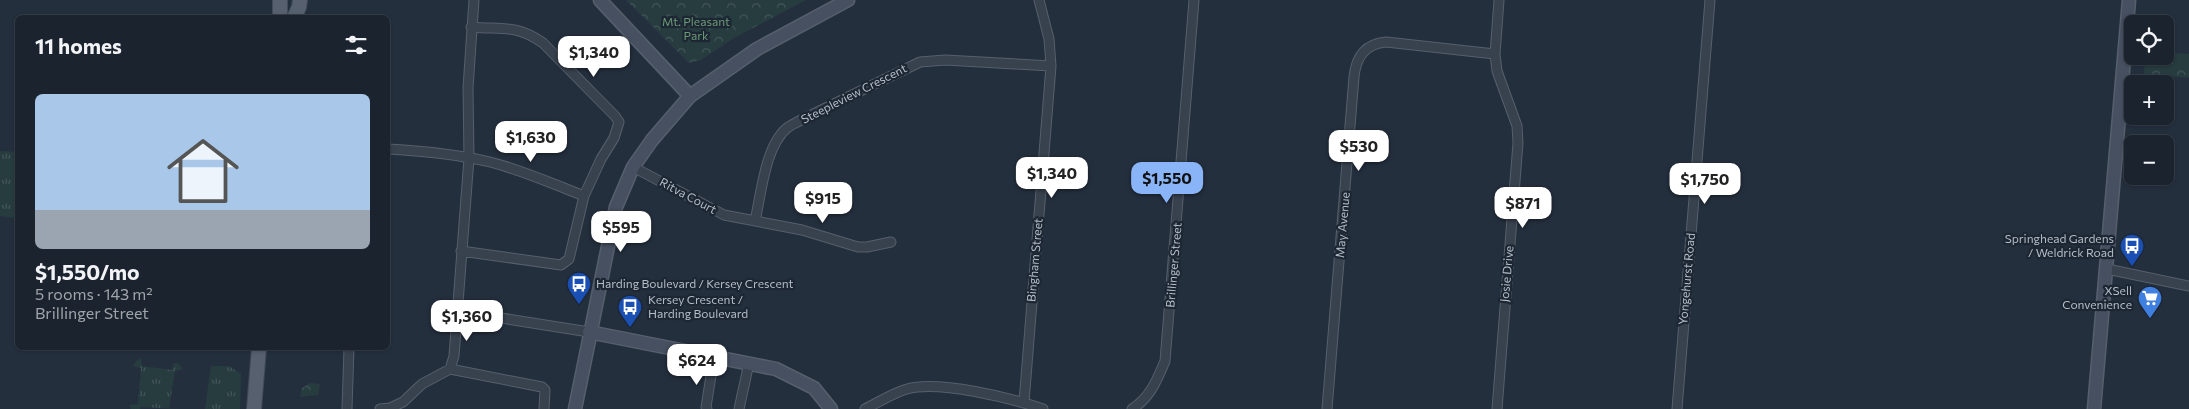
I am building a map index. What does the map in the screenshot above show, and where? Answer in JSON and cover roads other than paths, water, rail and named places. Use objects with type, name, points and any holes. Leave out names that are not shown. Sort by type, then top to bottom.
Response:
[{"type":"main road","points":[[280,0],[280,15]]},
{"type":"main road","points":[[295,15],[300,0]]},
{"type":"main road","points":[[254,409],[259,350]]},
{"type":"street","points":[[450,369],[454,356],[469,158],[468,88],[474,0]]},
{"type":"street","points":[[600,0],[690,96]]},
{"type":"street","points":[[575,409],[589,332],[616,207],[633,167],[652,140],[690,96],[757,49],[848,0]]},
{"type":"street","name":"Bingham Street","points":[[1024,402],[1051,66],[1049,39],[1038,0]]},
{"type":"street","name":"Brillinger Street","points":[[1132,409],[1144,406],[1166,361],[1194,0]]},
{"type":"street","points":[[1495,54],[1499,0]]},
{"type":"street","name":"Yongehurst Road","points":[[1677,409],[1710,0]]},
{"type":"street","points":[[2094,409],[2129,0]]},
{"type":"street","points":[[461,251],[561,265],[569,259],[584,196],[618,128],[619,122],[543,43],[531,35],[517,29],[471,27]]},
{"type":"street","name":"May Avenue","points":[[1327,409],[1354,78],[1359,57],[1366,48],[1376,43],[1386,42],[1495,54]]},
{"type":"street","name":"Josie Drive","points":[[1495,54],[1497,71],[1517,126],[1518,142],[1497,409]]},
{"type":"street","name":"Steepleview Crescent","points":[[755,221],[764,175],[776,141],[786,129],[801,120],[920,62],[945,60],[1051,66]]},
{"type":"street","points":[[390,149],[416,150],[469,158],[518,171],[584,196]]},
{"type":"street","name":"Ritva Court","points":[[633,167],[724,215],[802,230],[858,247],[891,242]]},
{"type":"street","points":[[2107,269],[2189,286]]},
{"type":"street","points":[[457,311],[589,332],[776,369],[814,388],[831,409]]},
{"type":"street","points":[[347,409],[349,350]]},
{"type":"street","points":[[707,409],[714,356]]},
{"type":"street","points":[[739,409],[749,363]]},
{"type":"street","points":[[380,409],[404,406],[422,384],[450,369],[542,387],[545,390],[544,409]]},
{"type":"street","points":[[866,409],[906,389],[924,386],[940,386],[1024,402],[1043,409]]},
{"type":"place","name":"Springhead Gardens / Weldrick Road","points":[[2132,267]]},
{"type":"place","name":"Harding Boulevard / Kersey Crescent","points":[[579,305]]},
{"type":"place","name":"XSell Convenience","points":[[2150,319]]},
{"type":"place","name":"Kersey Crescent / Harding Boulevard","points":[[630,328]]},
{"type":"park label","name":"Mt. Pleasant Park","points":[[696,29]]}]
